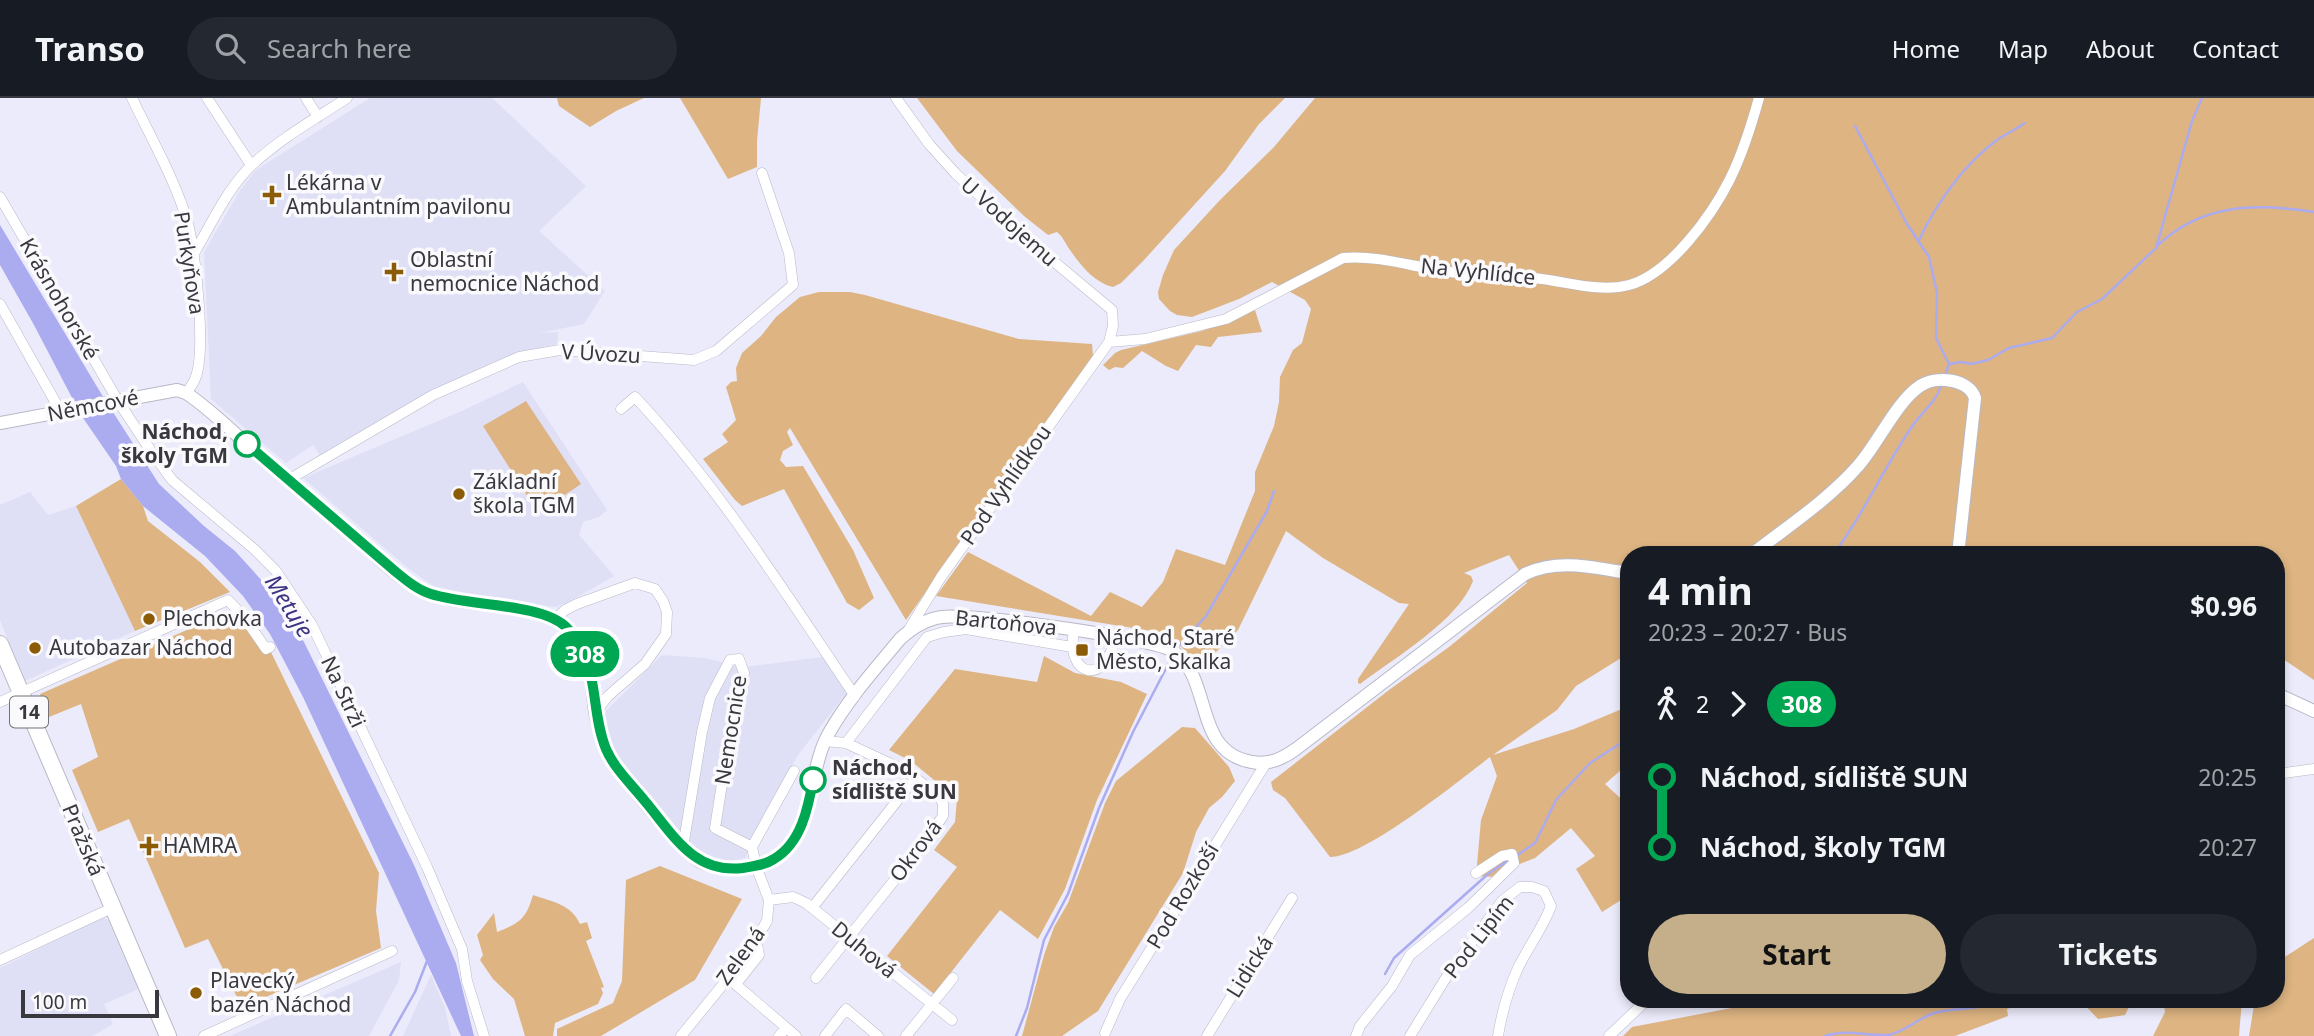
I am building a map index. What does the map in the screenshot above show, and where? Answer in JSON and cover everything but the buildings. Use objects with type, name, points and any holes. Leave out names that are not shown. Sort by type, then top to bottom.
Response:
[{"type":"main road","name":"Pražská","points":[[0,644],[168,1036]]},
{"type":"street","name":"Purkyňova","points":[[132,98],[187,221],[200,319],[200,353],[196,379],[187,393]]},
{"type":"street","points":[[207,98],[251,165]]},
{"type":"street","points":[[306,98],[318,117]]},
{"type":"street","points":[[193,255],[234,186],[251,165],[280,142],[347,98]]},
{"type":"street","name":"U Vodojemu","points":[[896,98],[929,144],[956,174],[1034,245],[1112,310],[1113,326],[1109,342]]},
{"type":"street","name":"Na Vyhlídce","points":[[1109,342],[1145,339],[1226,318],[1343,258],[1363,256],[1447,272],[1536,278],[1586,286],[1612,288],[1631,284],[1650,276],[1685,247],[1731,177],[1759,98]]},
{"type":"street","name":"V Úvozu","points":[[288,480],[433,395],[519,357],[561,350],[694,359],[716,351],[793,285],[789,253],[762,173]]},
{"type":"street","name":"Krásnohorské","points":[[0,197],[116,401]]},
{"type":"street","points":[[0,304],[66,411]]},
{"type":"street","name":"Pod Vyhlídkou","points":[[908,632],[941,577],[1109,342]]},
{"type":"street","points":[[1762,546],[1848,477],[1918,387],[1941,380],[1953,381],[1968,388],[1975,398],[1959,546]]},
{"type":"street","name":"Němcové","points":[[0,423],[177,390],[187,393]]},
{"type":"street","points":[[187,393],[396,572],[422,591],[443,597],[532,611],[556,619],[565,610],[635,583],[655,589],[667,612],[667,634],[645,664],[608,696],[595,713]]},
{"type":"street","points":[[621,409],[635,397],[673,438],[751,543],[855,696]]},
{"type":"street","name":"Na Strži","points":[[116,401],[172,480],[276,571],[312,625],[427,867],[461,949],[467,981],[484,1036]]},
{"type":"street","points":[[1266,763],[1280,759],[1296,749],[1511,583],[1533,570],[1562,564],[1620,572]]},
{"type":"street","points":[[0,702],[228,600],[244,617],[266,649],[270,647]]},
{"type":"street","name":"Bartoňova","points":[[556,619],[574,635],[587,657],[595,713],[610,756],[683,847],[694,858],[710,866],[736,869],[756,866],[787,848],[798,832],[809,804],[818,760],[825,741],[855,696],[908,632],[933,619],[954,616],[1074,631],[1156,645],[1179,656],[1189,668],[1220,746],[1243,760],[1266,763]]},
{"type":"street","points":[[846,743],[926,637],[966,629],[1066,646],[1079,665],[1097,670],[1107,663],[1115,638]]},
{"type":"street","points":[[1066,646],[1074,631]]},
{"type":"street","name":"Nemocnice","points":[[683,847],[709,705],[730,660],[739,659],[744,673],[728,746],[715,828],[747,844]]},
{"type":"street","points":[[2285,698],[2314,711]]},
{"type":"street","name":"Okrová","points":[[825,741],[846,743],[889,761],[916,777],[938,795],[943,803],[943,816],[925,842],[849,937]]},
{"type":"street","name":"Pod Rozkoší","points":[[1105,1033],[1120,999],[1266,763]]},
{"type":"street","points":[[2285,773],[2314,769]]},
{"type":"street","points":[[747,844],[794,771]]},
{"type":"street","points":[[812,908],[916,777]]},
{"type":"street","name":"Zelená","points":[[681,1036],[727,976],[747,955],[767,921],[769,900],[747,844]]},
{"type":"street","points":[[1356,1036],[1360,1026],[1392,986],[1410,955],[1468,908],[1514,863],[1512,855],[1502,856],[1476,873]]},
{"type":"street","name":"Pod Lipím","points":[[1410,1036],[1447,976],[1502,901],[1520,887],[1532,887],[1544,891],[1551,906],[1518,969],[1503,1006],[1498,1036]]},
{"type":"street","name":"Duhová","points":[[769,900],[793,897],[812,908],[951,1020]]},
{"type":"street","name":"Lidická","points":[[1207,1036],[1292,898]]},
{"type":"street","points":[[0,960],[112,908]]},
{"type":"street","points":[[816,978],[849,937]]},
{"type":"street","points":[[736,984],[759,955],[756,939]]},
{"type":"street","points":[[204,1036],[393,951]]},
{"type":"street","points":[[727,976],[782,1032],[796,1036]]},
{"type":"street","points":[[906,1036],[953,978]]},
{"type":"street","points":[[1609,1036],[1639,1008]]},
{"type":"street","points":[[825,1036],[846,1009],[871,1034]]},
{"type":"shaded area","name":"Oblastní nemocnice Náchod","points":[[370,98],[492,98],[586,186],[539,231],[605,291],[584,324],[539,333],[558,332],[557,344],[523,352],[321,457],[313,445],[286,463],[211,399],[204,252],[241,189],[256,170]]},
{"type":"shaded area","points":[[557,98],[644,98],[590,127],[559,106]]},
{"type":"shaded area","points":[[680,98],[761,98],[757,167],[728,179]]},
{"type":"shaded area","points":[[917,98],[1285,98],[1259,124],[1225,171],[1144,260],[1121,283],[1113,287],[1100,282],[1089,273],[1057,232],[1048,235],[1024,216],[957,151]]},
{"type":"shaded area","points":[[1315,98],[2314,98],[2314,680],[2285,660],[2285,546],[1620,546],[1620,659],[1576,686],[1557,710],[1493,755],[1574,729],[1620,710],[1620,771],[1605,784],[1620,798],[1620,901],[1602,912],[1576,869],[1595,856],[1571,828],[1535,858],[1502,871],[1496,877],[1476,876],[1481,820],[1497,776],[1490,757],[1388,832],[1345,854],[1330,857],[1285,798],[1273,790],[1271,782],[1449,647],[1527,583],[1509,555],[1464,573],[1471,576],[1473,581],[1454,610],[1424,638],[1360,684],[1358,679],[1409,604],[1399,603],[1323,558],[1286,531],[1238,630],[1200,668],[1170,634],[936,596],[968,552],[1091,616],[1110,592],[1142,607],[1163,582],[1176,549],[1225,565],[1255,491],[1255,472],[1274,426],[1280,377],[1293,350],[1302,343],[1311,309],[1305,300],[1272,282],[1239,299],[1192,317],[1170,311],[1159,299],[1158,292],[1174,250],[1274,147]]},
{"type":"shaded area","points":[[819,292],[865,295],[1019,339],[1092,344],[1093,356],[906,620],[790,428],[787,432],[793,445],[783,451],[780,460],[786,467],[803,466],[853,550],[874,598],[859,610],[847,603],[784,489],[742,506],[703,459],[728,442],[722,434],[736,420],[726,387],[737,381],[736,368],[742,353],[761,336],[776,317],[800,297]]},
{"type":"shaded area","points":[[1255,310],[1262,332],[1218,337],[1211,347],[1196,345],[1178,371],[1142,351],[1123,368],[1115,367],[1109,370],[1103,365],[1121,350],[1202,331]]},
{"type":"shaded area","name":"Základní škola TGM","points":[[523,382],[607,510],[599,517],[583,522],[579,535],[614,576],[569,602],[555,607],[433,586],[408,568],[303,478],[464,410]]},
{"type":"shaded area","points":[[526,401],[581,484],[538,513],[483,426]]},
{"type":"shaded area","points":[[121,479],[143,506],[148,521],[200,562],[230,592],[135,631],[76,506]]},
{"type":"shaded area","points":[[30,492],[48,515],[76,506],[135,631],[25,681],[0,620],[0,505]]},
{"type":"shaded area","points":[[242,606],[268,646],[379,873],[376,911],[381,948],[242,1007],[208,939],[185,948],[129,819],[98,832],[72,770],[98,757],[81,704],[49,717],[40,694]]},
{"type":"shaded area","points":[[662,655],[704,658],[745,667],[823,657],[848,691],[798,755],[763,817],[745,858],[725,862],[695,850],[662,816],[614,752],[602,715]]},
{"type":"shaded area","points":[[1044,656],[1075,673],[1121,682],[1147,694],[1097,800],[1065,889],[1038,939],[1000,910],[934,994],[887,956],[957,867],[934,850],[955,822],[957,799],[911,761],[889,750],[955,669],[1037,682]]},
{"type":"shaded area","points":[[1182,727],[1195,728],[1229,767],[1235,781],[1209,808],[1196,832],[1183,873],[1098,1011],[1062,1036],[1022,1036],[1054,927],[1068,903],[1105,803],[1116,781]]},
{"type":"shaded area","points":[[660,866],[742,899],[695,980],[601,1036],[557,1036],[557,1029],[613,1003],[622,981],[626,880]]},
{"type":"shaded area","points":[[533,895],[566,908],[580,924],[587,922],[592,938],[586,941],[604,987],[601,988],[603,993],[598,1004],[555,1023],[553,1036],[525,1036],[514,999],[493,979],[480,960],[483,955],[477,935],[494,913],[497,932],[521,919],[528,910]]},
{"type":"shaded area","points":[[103,917],[108,920],[138,989],[104,1004],[113,1024],[92,1036],[0,1036],[0,968]]},
{"type":"shaded area","points":[[2314,938],[2314,1036],[2249,1036],[2254,1008],[2285,1008],[2285,957]]},
{"type":"shaded area","points":[[401,962],[399,980],[369,1036],[230,1036]]},
{"type":"shaded area","points":[[431,975],[445,1008],[451,1036],[403,1036]]},
{"type":"shaded area","points":[[1732,1008],[2010,1008],[2007,1009],[2008,1016],[1955,1036],[1623,1036],[1632,1027]]},
{"type":"shaded area","points":[[2088,1008],[2128,1008],[2125,1015],[2098,1019]]},
{"type":"shaded area","points":[[2164,1008],[2241,1008],[2239,1036],[2153,1036]]},
{"type":"water","points":[[0,225],[159,484],[235,551],[275,595],[304,642],[414,865],[456,963],[474,1036],[461,1036],[303,697],[270,634],[243,596],[205,556],[143,506],[121,479],[116,466],[81,415],[0,265]]},
{"type":"waterway","points":[[1945,376],[1949,364],[1971,364],[1988,360],[2009,348],[2052,338],[2077,312],[2102,299],[2156,248],[2192,121],[2202,98]]},
{"type":"waterway","points":[[1919,240],[1942,199],[1962,173],[1997,140],[2025,123]]},
{"type":"waterway","points":[[1855,126],[1907,224],[1929,257],[1937,293],[1936,338],[1949,364]]},
{"type":"waterway","points":[[2157,246],[2192,221],[2231,209],[2271,207],[2314,212]]},
{"type":"waterway","points":[[1839,546],[1903,441],[1936,397],[1941,386]]},
{"type":"waterway","points":[[1176,649],[1206,616],[1267,511],[1274,491]]},
{"type":"waterway","points":[[1016,1036],[1027,1008],[1044,940],[1068,894],[1099,808],[1133,732],[1173,655]]},
{"type":"waterway","points":[[1516,856],[1535,843],[1556,800],[1590,763],[1620,744]]},
{"type":"waterway","points":[[1385,974],[1394,958],[1488,874],[1510,859]]},
{"type":"waterway","points":[[390,1036],[415,992],[427,961]]},
{"type":"waterway","points":[[1825,1036],[1849,1033],[1889,1035],[1931,1014],[1970,1008]]},
{"type":"bus line","name":"308","points":[[247,444],[417,588],[431,594],[472,603],[532,611],[563,624],[578,640],[587,657],[595,713],[610,756],[683,847],[698,861],[710,866],[736,869],[756,866],[774,859],[787,848],[798,832],[806,815],[813,780]]},
{"type":"place","name":"Lékárna v Ambulantním pavilonu","points":[[272,195]]},
{"type":"place","name":"Oblastní nemocnice Náchod","points":[[394,272]]},
{"type":"place","name":"Náchod, školy TGM","points":[[247,444]]},
{"type":"place","name":"Základní škola TGM","points":[[459,494]]},
{"type":"place","name":"Plechovka","points":[[149,619]]},
{"type":"place","name":"Autobazar Náchod","points":[[35,648]]},
{"type":"place","name":"Náchod, Staré Město, Skalka","points":[[1082,650]]},
{"type":"place","name":"Náchod, sídliště SUN","points":[[813,780]]},
{"type":"place","name":"HAMRA","points":[[149,846]]},
{"type":"place","name":"Plavecký bazén Náchod","points":[[196,993]]},
{"type":"water label","name":"Metuje","points":[[289,606]]}]
